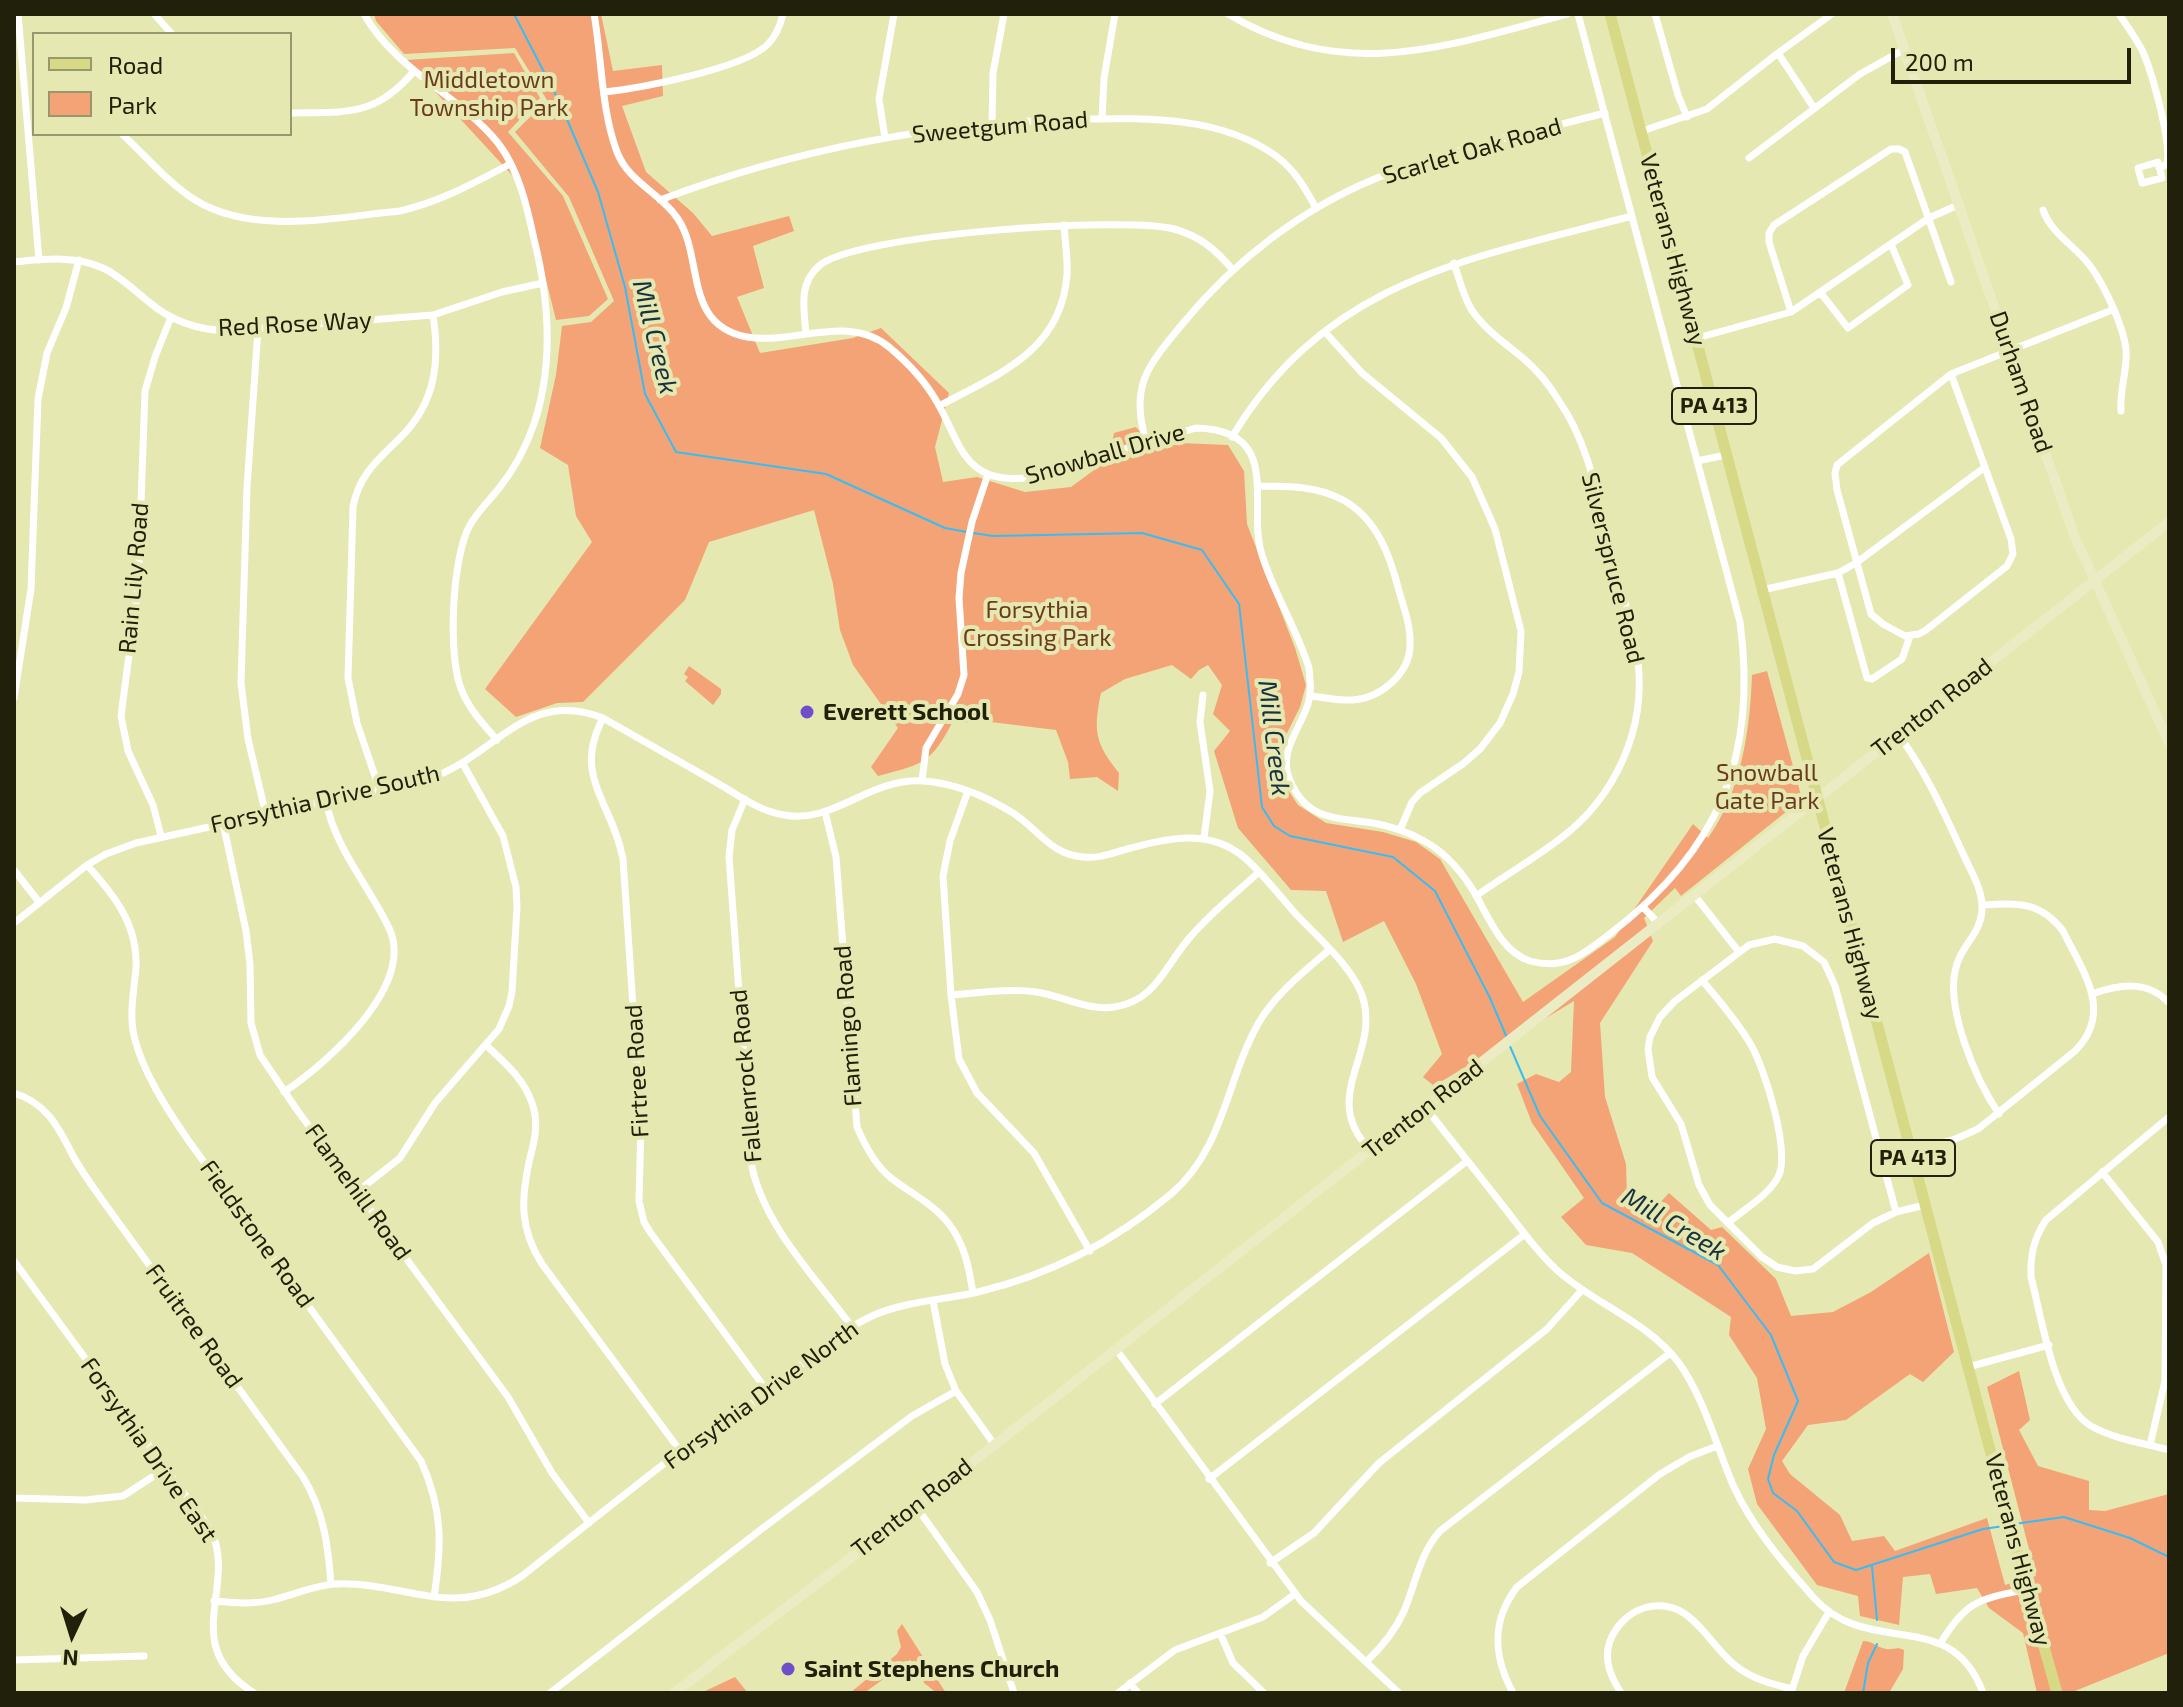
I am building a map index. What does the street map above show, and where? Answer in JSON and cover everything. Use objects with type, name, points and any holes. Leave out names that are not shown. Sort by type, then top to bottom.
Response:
[{"type":"main road","name":"Veterans Highway","points":[[1610,14],[2057,1693]]},
{"type":"main road","name":"Durham Road","points":[[1892,14],[2074,535],[2169,743]]},
{"type":"main road","name":"Trenton Road","points":[[674,1693],[848,1560],[2094,581],[2164,532],[2169,522]]},
{"type":"street","points":[[18,14],[39,260]]},
{"type":"street","points":[[154,14],[170,32]]},
{"type":"street","points":[[364,14],[383,44],[496,141],[510,164],[523,196],[543,283],[548,327],[547,352],[535,421],[514,468],[471,523],[461,543],[458,558],[454,638],[457,676],[469,704],[497,740]]},
{"type":"street","name":"Snowball Drive","points":[[594,14],[605,92],[620,159],[633,177],[671,210],[683,227],[698,293],[715,321],[744,336],[844,331],[870,335],[892,349],[916,375],[939,406],[964,456],[988,474],[1001,478],[1024,478],[1196,428],[1209,428],[1232,437]]},
{"type":"street","points":[[605,92],[653,85],[748,57],[767,45],[783,14]]},
{"type":"street","points":[[885,138],[879,99],[894,14]]},
{"type":"street","points":[[992,124],[993,73],[1004,14]]},
{"type":"street","points":[[1102,119],[1102,90],[1115,14]]},
{"type":"street","points":[[1228,14],[1268,34],[1293,42],[1345,53],[1387,54],[1443,48],[1567,14]]},
{"type":"street","points":[[1578,14],[1605,113],[1740,622],[1745,662],[1743,720],[1733,768],[1711,823],[1675,875],[1643,907],[1575,960],[1543,964],[1524,959],[1505,943],[1454,865],[1428,843],[1400,830],[1326,817],[1299,797],[1288,774],[1287,757],[1310,696],[1311,684],[1305,654],[1261,553],[1259,486],[1253,461],[1245,447],[1232,437],[1284,368],[1345,316],[1395,286],[1454,263],[1632,216]]},
{"type":"street","points":[[1655,14],[1687,117]]},
{"type":"street","points":[[1642,131],[1707,109],[1832,14]]},
{"type":"street","points":[[2119,14],[2142,52],[2154,85],[2168,150],[2167,164],[2159,168]]},
{"type":"street","points":[[1749,158],[1860,74],[1905,49]]},
{"type":"street","points":[[1778,53],[1814,108]]},
{"type":"street","points":[[292,113],[371,107],[392,95],[414,71]]},
{"type":"street","points":[[24,112],[32,111]]},
{"type":"street","name":"Scarlet Oak Road","points":[[1146,441],[1138,411],[1143,382],[1176,333],[1233,270],[1259,248],[1316,208],[1378,178],[1424,161],[1605,113]]},
{"type":"street","name":"Sweetgum Road","points":[[660,200],[738,173],[885,138],[992,124],[1102,119],[1192,123],[1248,141],[1266,149],[1289,167],[1316,208]]},
{"type":"street","points":[[124,136],[198,202],[231,216],[263,221],[409,210],[438,201],[510,164]]},
{"type":"street","points":[[1791,312],[1769,242],[1769,233],[1774,225],[1891,149],[1905,152],[1951,282]]},
{"type":"street","points":[[1697,338],[1791,312],[1929,218],[1960,204]]},
{"type":"street","points":[[2043,210],[2047,222],[2093,270],[2112,310],[2126,349],[2120,389],[2121,411]]},
{"type":"street","points":[[806,334],[805,285],[819,265],[826,260],[860,251],[922,239],[1064,225],[1120,224],[1172,229],[1198,238],[1210,246],[1233,270]]},
{"type":"street","points":[[939,406],[1015,364],[1044,338],[1064,292],[1067,265],[1064,225]]},
{"type":"street","points":[[1820,292],[1848,328],[1908,285],[1891,244]]},
{"type":"street","points":[[14,698],[31,589],[38,399],[47,353],[66,308],[79,260]]},
{"type":"street","name":"Red Rose Way","points":[[14,262],[79,260],[116,275],[171,317],[210,330],[433,315],[502,292],[543,283]]},
{"type":"street","name":"Silverspruce Road","points":[[1454,263],[1464,295],[1477,317],[1533,368],[1560,401],[1576,434],[1589,470],[1635,643],[1640,678],[1631,740],[1604,795],[1563,837],[1476,896]]},
{"type":"street","points":[[1951,374],[2011,539],[2013,554],[2011,561],[1926,630],[1910,636],[1898,633],[1871,614],[1837,490],[1837,465],[1951,374],[2112,310]]},
{"type":"street","points":[[380,791],[357,723],[348,678],[353,507],[356,491],[368,469],[412,425],[427,401],[438,354],[433,315]]},
{"type":"street","name":"Rain Lily Road","points":[[161,836],[153,805],[128,751],[121,716],[138,587],[145,391],[171,317]]},
{"type":"street","points":[[258,329],[247,487],[241,683],[248,739],[266,815]]},
{"type":"street","points":[[1325,332],[1362,373],[1441,438],[1472,477],[1491,515],[1521,631],[1519,672],[1500,723],[1480,749],[1420,793],[1412,802],[1400,830]]},
{"type":"street","points":[[1697,461],[1726,455]]},
{"type":"street","points":[[1762,590],[1838,573],[1856,563],[1985,467]]},
{"type":"street","points":[[922,781],[926,748],[958,694],[964,675],[959,598],[968,539],[988,474]]},
{"type":"street","points":[[1259,486],[1321,490],[1358,510],[1384,545],[1405,612],[1410,649],[1405,665],[1393,681],[1375,694],[1354,700],[1310,696]]},
{"type":"street","points":[[1838,573],[1867,678],[1872,679],[1902,659],[1910,636]]},
{"type":"street","points":[[1203,695],[1200,722],[1210,791],[1204,838]]},
{"type":"street","name":"Forsythia Drive South","points":[[14,923],[87,865],[113,851],[161,836],[443,775],[520,722],[554,710],[582,711],[603,718],[745,799],[782,815],[803,817],[825,812],[872,789],[922,781],[968,791],[1013,813],[1057,850],[1081,857],[1108,855],[1163,840],[1204,838],[1230,847],[1259,872],[1357,984],[1367,1012],[1365,1035],[1350,1083],[1348,1104],[1355,1127],[1370,1150]]},
{"type":"street","name":"Firtree Road","points":[[603,718],[592,744],[590,765],[613,822],[623,859],[641,1124],[641,1212],[650,1232],[768,1392]]},
{"type":"street","points":[[1898,734],[1933,787],[1981,892],[1977,931],[1957,964],[1953,992],[1970,1061],[1978,1081],[1999,1114]]},
{"type":"street","points":[[357,1192],[400,1158],[435,1103],[487,1046],[504,1019],[512,992],[516,887],[503,836],[463,764]]},
{"type":"street","points":[[968,791],[950,841],[943,876],[956,1048],[968,1080],[1034,1153],[1090,1251]]},
{"type":"street","name":"Fallenrock Road","points":[[745,799],[732,830],[729,857],[752,1167],[769,1213],[852,1327]]},
{"type":"street","points":[[284,1092],[340,1047],[386,987],[394,965],[395,951],[390,931],[341,849],[326,802]]},
{"type":"street","name":"Flamingo Road","points":[[825,812],[836,857],[857,1127],[883,1170],[933,1207],[951,1225],[963,1248],[973,1293]]},
{"type":"street","name":"Flamehill Road","points":[[223,823],[248,945],[249,1005],[260,1055],[508,1397],[552,1473],[589,1523]]},
{"type":"street","name":"Fieldstone Road","points":[[87,865],[121,905],[131,930],[136,956],[132,1005],[134,1036],[163,1099],[188,1140],[421,1461],[435,1494],[440,1526],[441,1555],[434,1597]]},
{"type":"street","points":[[14,870],[39,902]]},
{"type":"street","points":[[951,995],[1035,992],[1103,1008],[1130,1004],[1148,994],[1191,936],[1259,872]]},
{"type":"street","points":[[1695,896],[1739,952]]},
{"type":"street","points":[[1911,1151],[1969,1134],[1999,1114],[2084,1041],[2093,1022],[2092,994],[2063,931],[2047,913],[2023,905],[1982,905]]},
{"type":"street","points":[[1643,907],[1659,924]]},
{"type":"street","points":[[1896,1212],[1835,986],[1826,965],[1803,946],[1782,939],[1758,941],[1702,980],[1660,1017],[1650,1037],[1649,1065],[1655,1083],[1681,1124],[1699,1185],[1710,1205],[1769,1262],[1795,1271],[1820,1266],[1873,1223],[1896,1212],[1925,1205]]},
{"type":"street","name":"Forsythia Drive North","points":[[214,1601],[243,1603],[274,1600],[331,1584],[461,1599],[500,1589],[522,1576],[681,1452],[768,1392],[852,1327],[890,1309],[1006,1284],[1090,1251],[1130,1226],[1172,1193],[1198,1164],[1219,1125],[1246,1049],[1260,1020],[1281,993],[1329,950]]},
{"type":"street","points":[[1702,980],[1746,1037],[1760,1063],[1783,1150],[1782,1168],[1776,1181],[1728,1223]]},
{"type":"street","points":[[2092,994],[2135,985],[2155,991],[2169,1003]]},
{"type":"street","points":[[487,1046],[522,1082],[534,1109],[536,1134],[522,1203],[529,1241],[542,1264],[681,1452]]},
{"type":"street","name":"Fruitree Road","points":[[14,1093],[37,1104],[55,1121],[81,1170],[303,1477],[318,1505],[325,1528],[331,1584]]},
{"type":"street","points":[[1425,1107],[1557,1270],[1582,1290],[1638,1325],[1670,1353],[1687,1376],[1739,1497],[1757,1529],[1816,1600],[1851,1625],[1913,1635],[1940,1644],[1972,1668],[1983,1693]]},
{"type":"street","points":[[2169,1117],[2046,1220],[2034,1243],[2031,1277],[2065,1396],[2082,1419],[2106,1433],[2169,1450]]},
{"type":"street","points":[[1155,1404],[1467,1161]]},
{"type":"street","points":[[2102,1172],[2153,1234],[2166,1265],[2165,1381],[2150,1445]]},
{"type":"street","points":[[1209,1479],[1525,1234]]},
{"type":"street","name":"Forsythia Drive East","points":[[14,1261],[216,1541],[219,1561],[213,1633],[222,1660],[236,1679],[254,1693]]},
{"type":"street","points":[[1270,1563],[1314,1533],[1379,1463],[1547,1329],[1582,1290]]},
{"type":"street","points":[[933,1301],[945,1364],[956,1391],[994,1444]]},
{"type":"street","points":[[1968,1367],[2049,1345]]},
{"type":"street","points":[[1116,1349],[1295,1594],[1399,1693]]},
{"type":"street","points":[[1366,1662],[1388,1638],[1402,1615],[1425,1551],[1440,1531],[1670,1353]]},
{"type":"street","points":[[550,1693],[746,1540],[912,1416],[956,1391]]},
{"type":"street","points":[[1513,1693],[1498,1660],[1496,1641],[1505,1607],[1517,1587],[1660,1474],[1689,1457],[1717,1446]]},
{"type":"street","points":[[14,1498],[85,1500],[123,1496],[166,1468]]},
{"type":"street","points":[[915,1505],[977,1592],[990,1620],[1014,1693]]},
{"type":"street","points":[[1940,1644],[1957,1616],[1967,1608],[1985,1599],[2028,1589]]},
{"type":"street","points":[[1118,1693],[1175,1650],[1263,1617],[1295,1594]]},
{"type":"street","points":[[1621,1693],[1608,1668],[1608,1648],[1611,1638],[1632,1613],[1662,1606],[1688,1615],[1727,1659],[1742,1671],[1792,1691],[1807,1648],[1829,1612]]},
{"type":"street","points":[[1220,1633],[1233,1663],[1264,1693]]},
{"type":"street","points":[[14,1660],[144,1656]]},
{"type":"street","points":[[1130,1683],[1138,1693]]},
{"type":"green space","points":[[374,14],[601,14],[613,71],[662,65],[663,96],[622,106],[646,172],[693,213],[712,236],[789,216],[794,231],[753,246],[764,288],[737,297],[760,353],[853,338],[881,328],[949,393],[935,447],[943,482],[977,477],[1025,492],[1071,487],[1109,459],[1114,433],[1136,427],[1156,451],[1181,443],[1228,445],[1244,471],[1247,524],[1295,648],[1306,685],[1300,707],[1286,735],[1281,761],[1284,784],[1298,805],[1326,823],[1383,832],[1416,842],[1440,859],[1523,1002],[1615,937],[1693,824],[1708,838],[1729,801],[1742,760],[1752,675],[1767,671],[1802,799],[1681,896],[1675,888],[1644,918],[1653,941],[1600,1023],[1605,1097],[1626,1164],[1627,1197],[1654,1209],[1669,1193],[1711,1230],[1722,1227],[1776,1279],[1791,1316],[1833,1312],[1871,1292],[1929,1253],[1954,1352],[1923,1382],[1910,1374],[1846,1420],[1808,1425],[1782,1461],[1790,1474],[1840,1515],[1852,1541],[1884,1536],[1895,1551],[1987,1518],[2005,1585],[2036,1576],[1987,1387],[2019,1371],[2030,1420],[2019,1430],[2038,1466],[2089,1481],[2089,1510],[2105,1511],[2169,1494],[2169,1653],[2070,1693],[2037,1693],[2023,1633],[1989,1608],[1977,1588],[1936,1594],[1930,1574],[1903,1577],[1899,1625],[1860,1616],[1858,1596],[1817,1585],[1757,1504],[1748,1469],[1766,1429],[1757,1378],[1729,1335],[1731,1317],[1632,1253],[1586,1245],[1561,1217],[1584,1198],[1532,1123],[1517,1084],[1536,1074],[1559,1082],[1571,1072],[1574,1001],[1434,1086],[1423,1077],[1442,1054],[1416,984],[1384,921],[1343,942],[1326,891],[1291,890],[1238,828],[1214,751],[1230,731],[1213,714],[1222,685],[1208,665],[1191,679],[1172,665],[1125,679],[1101,693],[1098,736],[1119,773],[1118,791],[1097,777],[1070,779],[1068,762],[1056,730],[991,722],[952,723],[931,755],[923,761],[878,776],[871,767],[898,728],[853,665],[840,630],[833,584],[814,510],[709,542],[685,600],[583,702],[557,703],[516,717],[485,689],[592,542],[576,516],[568,465],[540,448],[556,375],[562,326],[591,322],[614,301],[569,197],[515,132],[547,100],[515,48],[404,54],[376,21]]},
{"type":"green space","name":"Middletown Township Park","points":[[514,53],[540,98],[508,132],[563,196],[608,299],[589,316],[556,320],[523,187],[406,60]]},
{"type":"green space","points":[[689,666],[721,689],[713,705],[685,681],[688,677],[684,674]]},
{"type":"green space","points":[[902,1624],[946,1693],[937,1693],[924,1683],[921,1669],[910,1660],[864,1693],[850,1693],[897,1654],[901,1647],[897,1631]]},
{"type":"green space","points":[[1863,1641],[1883,1648],[1904,1650],[1903,1669],[1889,1693],[1844,1693]]},
{"type":"green space","points":[[735,1677],[748,1693],[701,1693]]},
{"type":"waterway","name":"Mill Creek","points":[[514,14],[560,103],[598,192],[625,287],[645,394],[676,452],[826,474],[945,528],[967,532]]},
{"type":"waterway","name":"Mill Creek","points":[[973,533],[993,536],[1142,533],[1202,550],[1239,604],[1262,807],[1274,826],[1290,836],[1393,857],[1435,891],[1507,1038]]},
{"type":"waterway","name":"Mill Creek","points":[[1509,1044],[1540,1116],[1602,1203],[1718,1265],[1771,1335],[1798,1401],[1774,1455],[1768,1479],[1773,1493],[1797,1511],[1834,1562],[1856,1570],[1983,1529],[2004,1526]]},
{"type":"waterway","name":"Mill Creek","points":[[2014,1524],[2064,1517],[2130,1538],[2169,1557]]},
{"type":"waterway","points":[[1872,1566],[1877,1620]]},
{"type":"waterway","points":[[1863,1693],[1868,1663],[1877,1644]]},
{"type":"place","name":"Everett School","points":[[807,712]]},
{"type":"place","name":"Saint Stephens Church","points":[[788,1669]]},
{"type":"park label","name":"Forsythia Crossing Park","points":[[1037,624]]},
{"type":"park label","name":"Snowball Gate Park","points":[[1767,787]]}]
